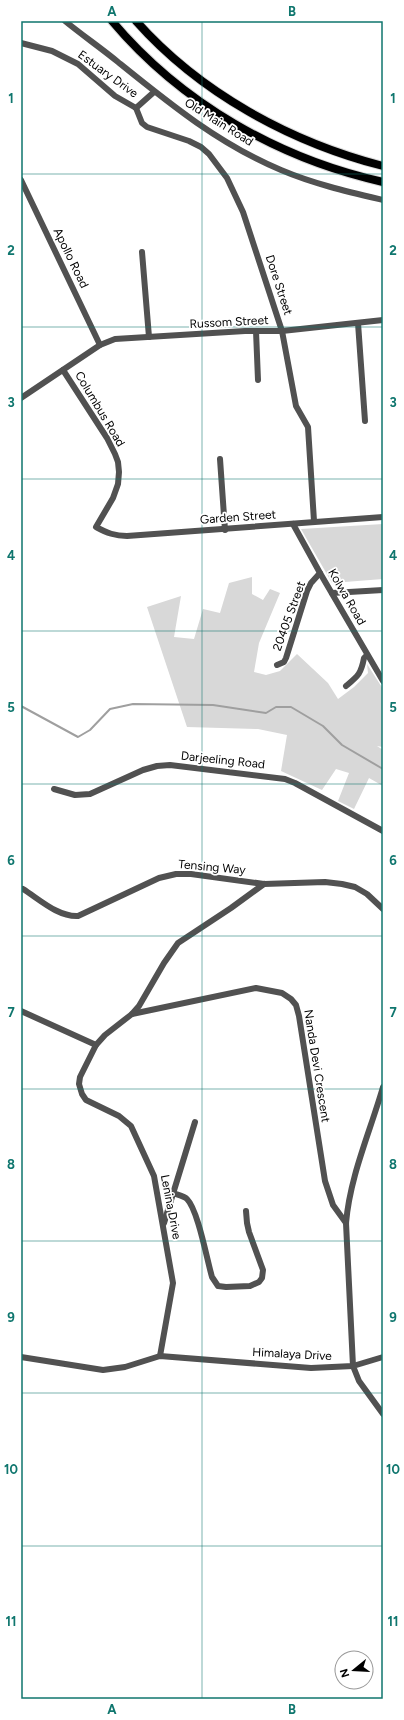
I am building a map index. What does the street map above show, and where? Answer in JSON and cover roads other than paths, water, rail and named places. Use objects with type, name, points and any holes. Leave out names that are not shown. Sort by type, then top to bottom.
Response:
[{"type":"main road","points":[[112,21],[137,49],[164,74],[197,100],[242,128],[275,146],[333,169],[383,182]]},
{"type":"main road","points":[[136,21],[167,51],[194,74],[247,111],[279,128],[315,144],[343,155],[383,166]]},
{"type":"street","name":"Old Main Road","points":[[65,21],[194,122],[249,155],[282,170],[332,188],[383,200]]},
{"type":"street","name":"Estuary Drive","points":[[21,43],[52,51],[78,64],[116,96],[136,108]]},
{"type":"street","points":[[136,108],[154,92]]},
{"type":"street","name":"Dore Street","points":[[136,108],[142,123],[147,127],[195,143],[209,154],[223,172],[236,196],[250,230],[282,331],[296,406],[308,427],[314,521]]},
{"type":"street","name":"Apollo Road","points":[[21,180],[100,345]]},
{"type":"street","points":[[142,252],[149,337]]},
{"type":"street","name":"Russom Street","points":[[21,398],[100,345],[115,339],[256,331],[282,331],[383,320]]},
{"type":"street","points":[[358,323],[365,421]]},
{"type":"street","points":[[256,331],[258,380]]},
{"type":"street","name":"Columbus Road","points":[[63,370],[116,454],[118,462],[118,484],[113,498],[96,527]]},
{"type":"street","points":[[220,459],[225,530]]},
{"type":"street","name":"Garden Street","points":[[96,527],[105,532],[118,536],[225,530],[314,521],[383,517]]},
{"type":"street","name":"Kolwa Road","points":[[293,524],[383,681]]},
{"type":"street","name":"20405 Street","points":[[278,665],[284,662],[286,658],[307,591],[320,573]]},
{"type":"street","points":[[332,593],[383,590]]},
{"type":"street","points":[[346,686],[362,670],[364,658],[367,655]]},
{"type":"street","name":"Darjeeling Road","points":[[54,789],[75,795],[90,794],[143,770],[157,766],[170,765],[276,777],[295,783],[383,831]]},
{"type":"street","name":"Tensing Way","points":[[23,889],[69,916],[78,916],[167,875],[191,874],[264,884],[324,882],[342,884],[355,887],[367,894],[383,909]]},
{"type":"street","points":[[21,1011],[96,1045],[114,1027],[132,1014],[139,1006],[168,956],[178,943],[264,884]]},
{"type":"street","name":"Nanda Devi Crescent","points":[[132,1014],[256,988],[282,993],[291,999],[296,1005],[299,1016],[325,1181],[333,1205],[346,1223]]},
{"type":"street","name":"Lenina Drive","points":[[96,1045],[80,1077],[79,1084],[82,1094],[92,1104],[119,1116],[131,1126],[154,1176],[172,1283],[160,1356]]},
{"type":"street","points":[[383,1087],[354,1176],[348,1203],[346,1223],[352,1366],[362,1386],[383,1414]]},
{"type":"street","points":[[163,1225],[195,1122]]},
{"type":"street","points":[[173,1193],[187,1198],[190,1203],[196,1217],[212,1277],[215,1284],[220,1287],[250,1286],[259,1282],[262,1278],[263,1270],[249,1232],[246,1211]]},
{"type":"street","name":"Himalaya Drive","points":[[21,1357],[103,1370],[125,1366],[160,1356],[311,1368],[352,1366],[383,1357]]},
{"type":"waterway","points":[[21,706],[78,737],[90,730],[110,709],[133,704],[213,705],[266,713],[276,707],[291,707],[323,726],[342,745],[383,769]]}]
